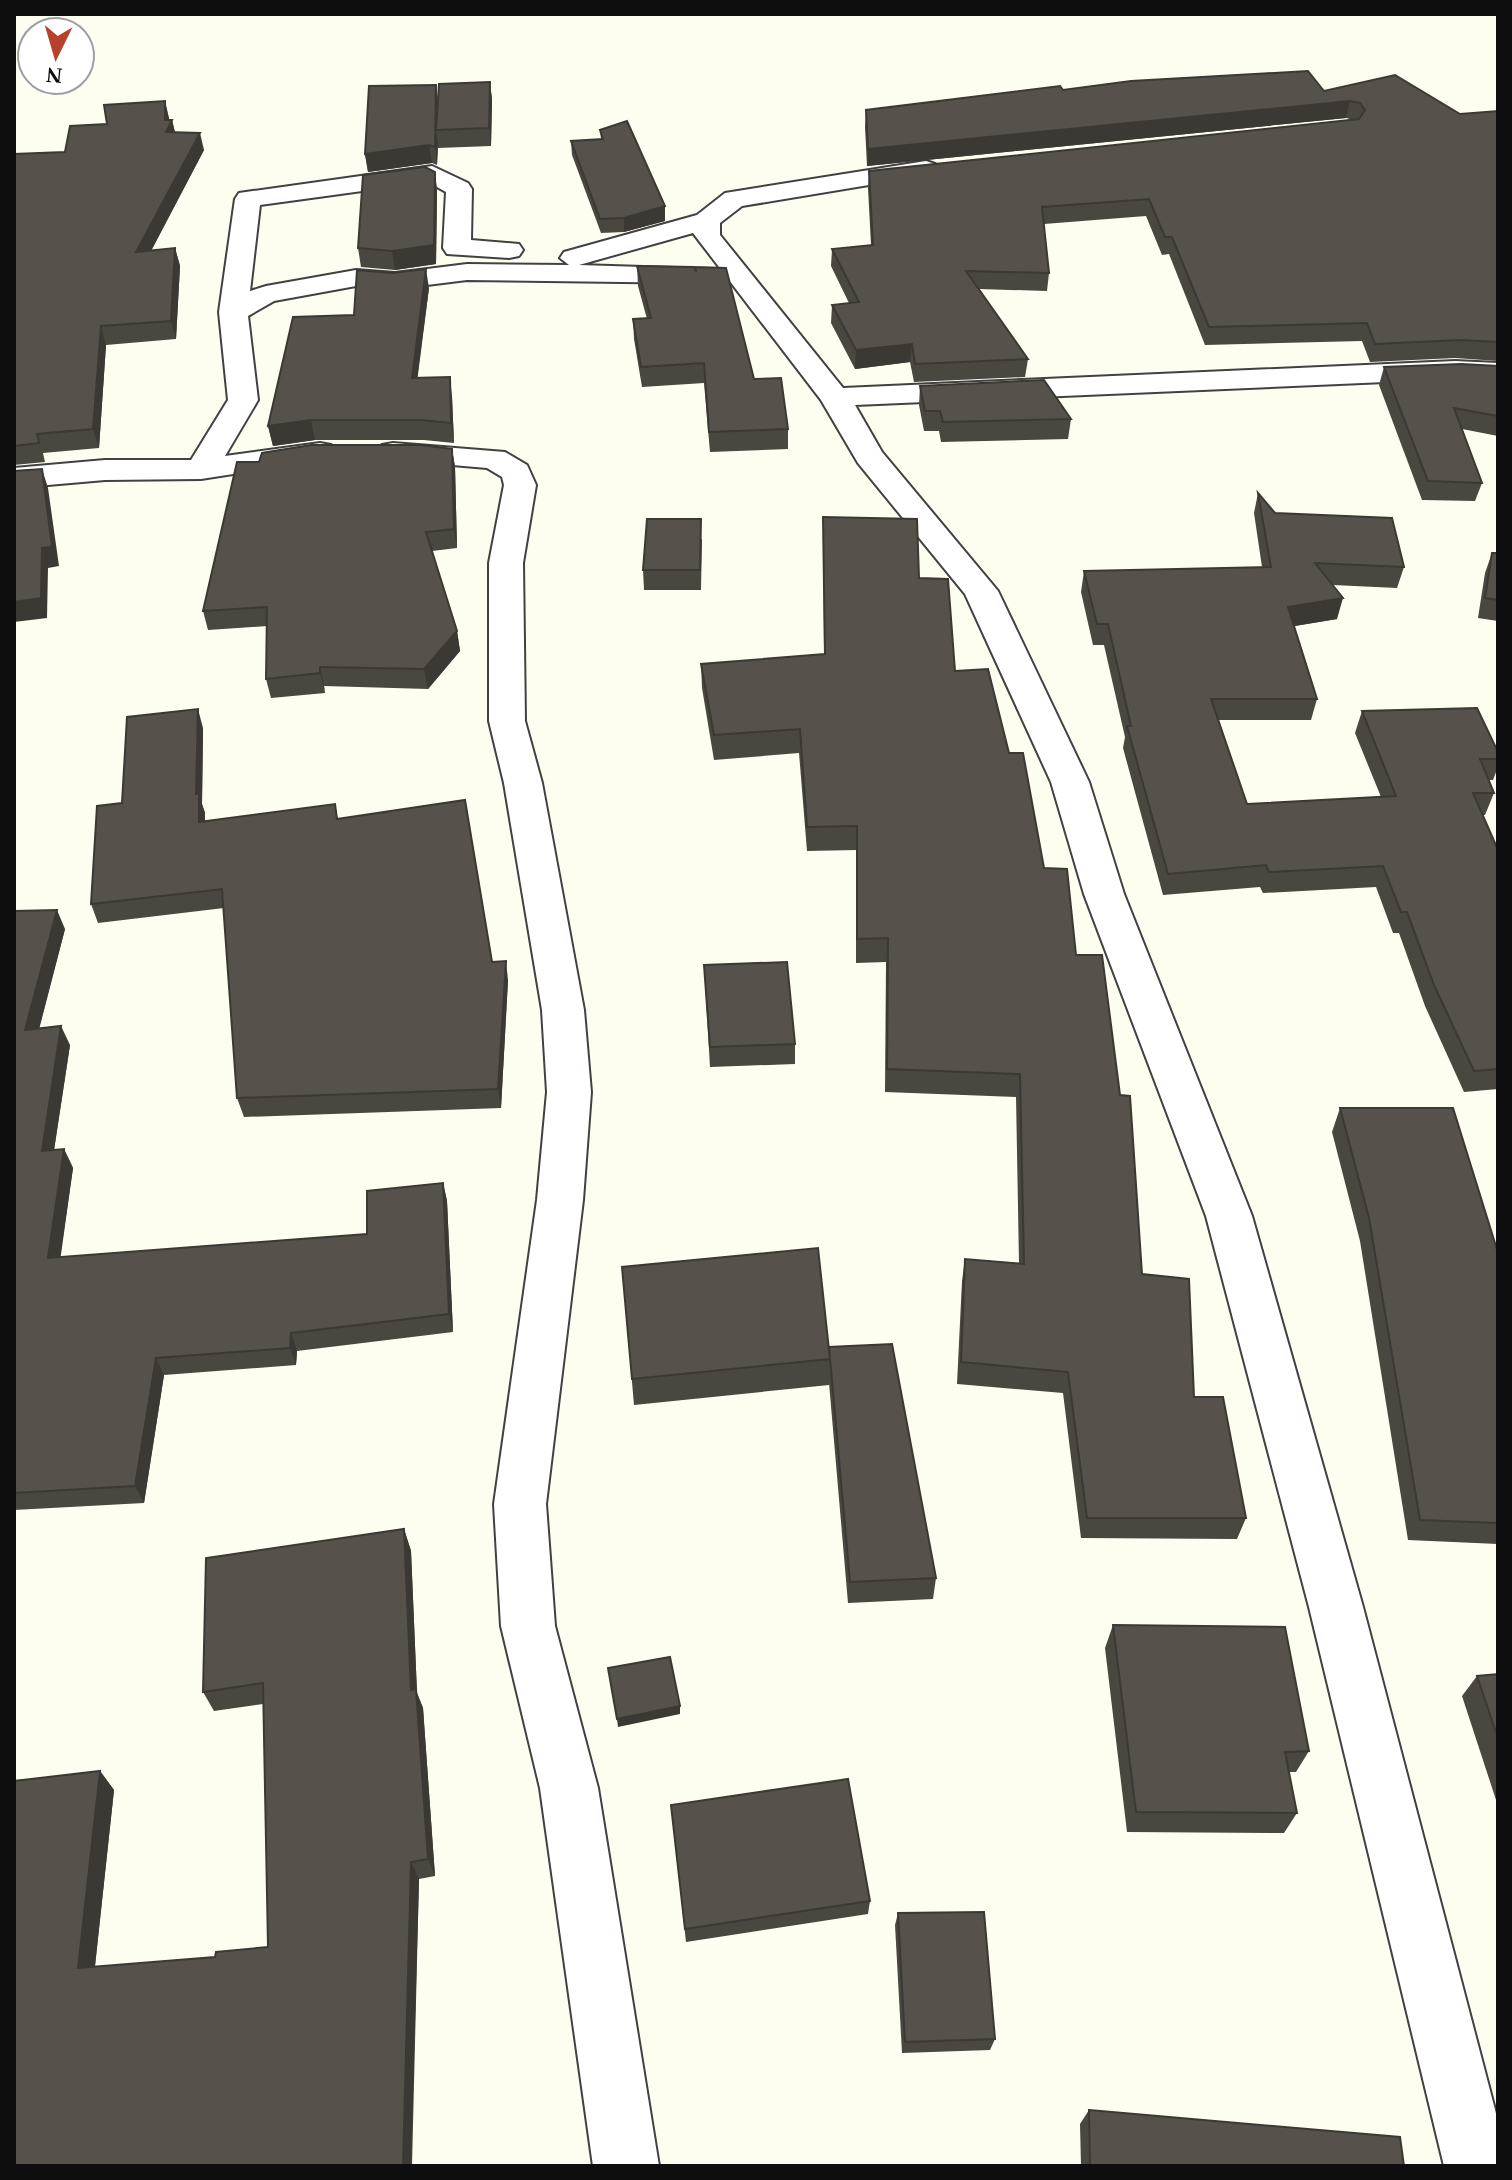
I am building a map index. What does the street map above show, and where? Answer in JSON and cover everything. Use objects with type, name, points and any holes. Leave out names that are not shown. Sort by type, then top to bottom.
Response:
[{"type":"street","points":[[201,469],[243,400],[233,312],[248,199],[432,174],[459,189],[457,248],[538,251],[574,267],[706,221],[734,199],[963,165]]},
{"type":"street","points":[[706,221],[707,236],[835,397],[869,456],[981,591],[1070,782],[1104,894],[1229,1216],[1336,1607],[1477,2166]]},
{"type":"street","points":[[233,312],[266,294],[356,278],[395,281],[467,272],[534,272],[574,267],[736,276]]},
{"type":"street","points":[[835,397],[1455,370],[1498,372]]},
{"type":"street","points":[[14,478],[105,470],[201,469],[315,452],[424,452],[494,459],[516,472],[520,485],[506,563],[507,721],[523,783],[563,1010],[569,1092],[560,1200],[520,1504],[528,1626],[569,1788],[626,2166]]},
{"type":"building","points":[[1308,71],[1324,91],[1395,75],[1460,114],[1498,111],[1498,342],[1460,340],[1375,344],[1367,323],[1209,327],[1172,237],[1165,237],[1149,199],[1042,207],[1049,273],[966,271],[1028,359],[915,364],[912,344],[856,350],[832,305],[859,302],[832,249],[873,245],[869,171],[1359,119],[1365,110],[1360,103],[1350,101],[868,149],[866,110],[1060,86],[1063,90],[1131,81]]},
{"type":"building","points":[[490,82],[489,128],[436,130],[439,84]]},
{"type":"building","points":[[436,85],[435,147],[429,145],[365,154],[369,86]]},
{"type":"building","points":[[165,101],[165,120],[172,120],[166,132],[200,133],[136,252],[175,248],[171,321],[101,326],[93,429],[37,434],[39,443],[14,446],[14,154],[65,152],[70,126],[107,124],[104,105]]},
{"type":"building","points":[[627,121],[665,206],[624,218],[600,219],[571,141],[603,139],[600,130]]},
{"type":"building","points":[[425,167],[435,172],[434,245],[392,251],[358,248],[363,175]]},
{"type":"building","points":[[637,266],[694,267],[696,272],[695,267],[726,268],[754,379],[781,378],[788,429],[709,432],[704,363],[641,367],[633,319],[651,318]]},
{"type":"building","points":[[426,269],[412,378],[450,377],[451,423],[311,420],[268,426],[293,317],[354,315],[357,270],[392,273]]},
{"type":"building","points":[[1498,366],[1498,416],[1454,408],[1482,483],[1428,481],[1384,367]]},
{"type":"building","points":[[1044,380],[1071,419],[943,422],[940,411],[925,411],[920,386]]},
{"type":"building","points":[[311,445],[421,445],[452,449],[454,529],[426,532],[457,631],[424,669],[320,667],[320,673],[266,679],[267,607],[203,611],[237,462],[259,462],[262,453]]},
{"type":"building","points":[[42,469],[52,547],[42,548],[41,598],[14,602],[14,471]]},
{"type":"building","points":[[1258,493],[1275,513],[1392,518],[1404,567],[1315,563],[1343,598],[1288,607],[1317,699],[1211,699],[1247,804],[1396,796],[1362,711],[1477,708],[1498,752],[1498,759],[1480,759],[1494,793],[1473,793],[1498,850],[1498,1069],[1474,1071],[1434,985],[1407,912],[1401,912],[1383,866],[1269,872],[1266,865],[1168,874],[1127,726],[1131,726],[1108,624],[1097,624],[1084,571],[1271,567]]},
{"type":"building","points":[[823,517],[917,519],[919,578],[948,579],[955,671],[988,669],[1009,753],[1023,753],[1044,868],[1067,869],[1076,955],[1102,955],[1120,1095],[1130,1096],[1142,1274],[1189,1279],[1194,1397],[1223,1397],[1246,1518],[1087,1518],[1068,1372],[961,1362],[965,1259],[1024,1264],[1020,1074],[887,1069],[888,938],[857,939],[857,826],[807,827],[800,729],[714,735],[701,664],[825,654]]},
{"type":"building","points":[[647,519],[701,519],[700,570],[643,570]]},
{"type":"building","points":[[1492,553],[1498,553],[1498,600],[1485,598]]},
{"type":"building","points":[[198,709],[196,794],[199,794],[199,822],[335,804],[337,819],[465,800],[492,962],[506,961],[498,1089],[237,1098],[222,889],[91,904],[97,806],[122,803],[127,717]]},
{"type":"building","points":[[57,910],[25,1030],[61,1026],[42,1151],[64,1149],[48,1258],[367,1234],[367,1191],[443,1183],[449,1314],[291,1333],[290,1348],[156,1358],[135,1486],[14,1493],[14,911]]},
{"type":"building","points":[[787,962],[795,1044],[710,1047],[704,965]]},
{"type":"building","points":[[1340,1108],[1453,1108],[1498,1253],[1498,1523],[1420,1520],[1369,1218]]},
{"type":"building","points":[[818,1248],[830,1359],[632,1379],[622,1267]]},
{"type":"building","points":[[892,1344],[936,1578],[850,1582],[829,1347]]},
{"type":"building","points":[[404,1529],[411,1690],[416,1689],[428,1859],[411,1862],[403,2166],[14,2166],[14,1781],[100,1771],[78,1968],[215,1957],[216,1952],[268,1947],[263,1683],[203,1692],[206,1558]]},
{"type":"building","points":[[1113,1625],[1285,1627],[1309,1751],[1285,1752],[1297,1813],[1136,1812]]},
{"type":"building","points":[[670,1657],[680,1706],[617,1719],[608,1668]]},
{"type":"building","points":[[1498,1674],[1498,1738],[1477,1676]]},
{"type":"building","points":[[848,1779],[870,1901],[685,1929],[671,1805]]},
{"type":"building","points":[[984,1912],[995,2039],[905,2042],[898,1913]]},
{"type":"building","points":[[1089,2110],[1400,2137],[1404,2166],[1090,2166]]}]
